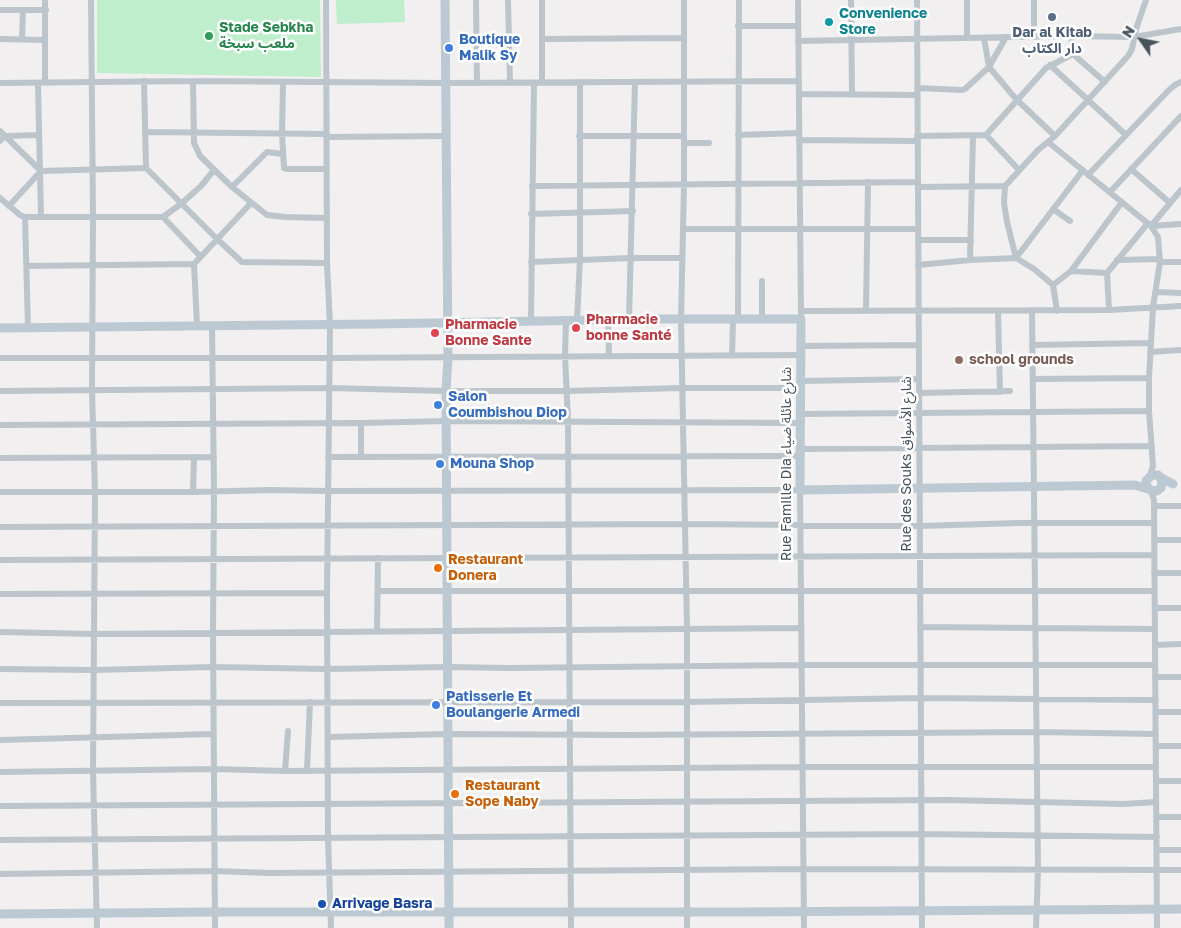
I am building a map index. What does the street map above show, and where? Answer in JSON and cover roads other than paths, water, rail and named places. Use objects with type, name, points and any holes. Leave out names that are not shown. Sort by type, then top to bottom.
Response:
[{"type":"street","points":[[41,217],[39,135],[46,0]]},
{"type":"street","points":[[91,0],[94,216],[92,390],[95,492],[93,771],[97,928]]},
{"type":"street","points":[[326,0],[327,263],[330,325],[327,593],[328,872],[331,928]]},
{"type":"street","points":[[445,0],[448,322],[446,391],[448,457],[449,928]]},
{"type":"street","points":[[476,0],[477,83]]},
{"type":"street","points":[[508,0],[510,83]]},
{"type":"street","points":[[542,0],[542,83]]},
{"type":"street","points":[[684,0],[684,185],[681,320],[687,629],[687,928]]},
{"type":"street","points":[[732,355],[735,320],[738,183],[739,0]]},
{"type":"street","name":"Rue Famille Dia شارع عائلة ضياء","points":[[798,0],[804,928]]},
{"type":"street","points":[[851,0],[852,94]]},
{"type":"street","name":"Rue des Souks شارع الأسواق","points":[[917,0],[922,928]]},
{"type":"street","points":[[967,0],[967,38]]},
{"type":"street","points":[[1034,0],[1034,37]]},
{"type":"street","points":[[1016,258],[1007,222],[1004,186],[1038,150],[1055,136],[1128,56],[1132,49],[1146,0]]},
{"type":"street","points":[[0,10],[46,10]]},
{"type":"street","points":[[22,10],[22,39]]},
{"type":"street","points":[[738,26],[798,26]]},
{"type":"street","points":[[798,41],[1071,36],[1134,37],[1181,29]]},
{"type":"street","points":[[1071,36],[1073,54],[1105,82]]},
{"type":"street","points":[[799,94],[962,90],[989,67],[1006,37]]},
{"type":"street","points":[[543,39],[684,38]]},
{"type":"street","points":[[984,38],[989,67],[1016,100],[1055,136]]},
{"type":"street","points":[[0,39],[45,40]]},
{"type":"street","points":[[986,135],[1050,65],[1073,54]]},
{"type":"street","points":[[1050,65],[1126,135]]},
{"type":"street","points":[[144,81],[146,168],[217,239],[242,262],[327,263]]},
{"type":"street","points":[[0,83],[144,81],[542,83],[799,81]]},
{"type":"street","points":[[193,81],[194,133],[196,149],[200,156],[232,187],[270,216],[327,218]]},
{"type":"street","points":[[283,82],[283,165],[287,170],[327,169]]},
{"type":"street","points":[[577,320],[580,259],[580,82]]},
{"type":"street","points":[[630,320],[634,82]]},
{"type":"street","points":[[1016,258],[1053,209],[1086,172],[1126,135],[1175,85],[1181,82]]},
{"type":"street","points":[[531,321],[534,83]]},
{"type":"street","points":[[1110,192],[1181,116]]},
{"type":"street","points":[[145,132],[446,136]]},
{"type":"street","points":[[738,134],[799,137],[918,138],[986,135],[1019,170]]},
{"type":"street","points":[[2,136],[39,135]]},
{"type":"street","points":[[970,260],[973,135]]},
{"type":"street","points":[[2,136],[41,171],[146,168]]},
{"type":"street","points":[[579,136],[684,136]]},
{"type":"street","points":[[1048,142],[1150,224],[1158,237],[1160,261],[1153,307],[1149,378],[1153,474],[1146,483],[1154,494]]},
{"type":"street","points":[[684,143],[709,143]]},
{"type":"street","points":[[232,187],[267,152],[282,154]]},
{"type":"street","points":[[1131,169],[1169,202]]},
{"type":"street","points":[[0,198],[25,217],[164,217],[182,204],[214,170]]},
{"type":"street","points":[[9,206],[41,171]]},
{"type":"street","points":[[532,186],[868,182],[973,187],[1004,186]]},
{"type":"street","points":[[866,310],[868,182]]},
{"type":"street","points":[[1109,310],[1107,273],[1181,190]]},
{"type":"street","points":[[1053,285],[1070,271],[1122,202]]},
{"type":"street","points":[[197,325],[194,264],[251,203]]},
{"type":"street","points":[[1053,209],[1070,221]]},
{"type":"street","points":[[531,214],[632,211]]},
{"type":"street","points":[[25,217],[28,328]]},
{"type":"street","points":[[164,217],[200,256]]},
{"type":"street","points":[[1150,224],[1181,224]]},
{"type":"street","points":[[683,229],[918,229]]},
{"type":"street","points":[[918,240],[971,240]]},
{"type":"street","points":[[531,262],[580,259],[681,258]]},
{"type":"street","points":[[918,265],[1016,258],[1034,269],[1053,285],[1057,311]]},
{"type":"street","points":[[1117,260],[1181,262]]},
{"type":"street","points":[[27,266],[194,264]]},
{"type":"street","points":[[1070,271],[1107,273]]},
{"type":"street","points":[[762,281],[762,320]]},
{"type":"street","points":[[1156,292],[1181,293]]},
{"type":"street","points":[[0,328],[330,325],[566,320],[762,320],[866,310],[1057,311],[1181,306]]},
{"type":"street","points":[[1032,310],[1038,870],[1036,928]]},
{"type":"street","points":[[998,311],[1000,392]]},
{"type":"street","points":[[566,320],[571,928]]},
{"type":"street","points":[[608,320],[609,356]]},
{"type":"street","points":[[212,325],[214,457],[212,633],[215,928]]},
{"type":"street","points":[[1032,345],[1150,342]]},
{"type":"street","points":[[0,358],[732,355],[919,345]]},
{"type":"street","points":[[1150,352],[1181,350]]},
{"type":"street","points":[[1033,379],[1149,378]]},
{"type":"street","points":[[0,391],[330,388],[446,391],[566,391],[801,385],[919,379]]},
{"type":"street","points":[[919,393],[1010,391]]},
{"type":"street","points":[[0,425],[447,421],[683,422],[919,412],[1149,411]]},
{"type":"street","points":[[361,423],[361,456]]},
{"type":"street","points":[[328,457],[684,456],[920,448],[1152,446]]},
{"type":"street","points":[[193,492],[194,457]]},
{"type":"street","points":[[0,458],[214,457]]},
{"type":"street","points":[[1153,474],[1177,484]]},
{"type":"street","points":[[1135,485],[1153,474]]},
{"type":"street","points":[[1153,474],[1162,482],[1154,494],[1157,928]]},
{"type":"street","points":[[1154,494],[1177,484]]},
{"type":"street","points":[[0,492],[800,490],[1135,485],[1181,506]]},
{"type":"street","points":[[0,527],[569,524],[920,526],[1034,523],[1154,523]]},
{"type":"street","points":[[1154,540],[1181,540]]},
{"type":"street","points":[[0,560],[1154,555]]},
{"type":"street","points":[[377,632],[378,558]]},
{"type":"street","points":[[1154,573],[1181,573]]},
{"type":"street","points":[[378,591],[1154,591]]},
{"type":"street","points":[[0,594],[327,593]]},
{"type":"street","points":[[1155,608],[1181,608]]},
{"type":"street","points":[[920,627],[1155,628]]},
{"type":"street","points":[[0,632],[94,634],[801,628]]},
{"type":"street","points":[[1155,645],[1181,644]]},
{"type":"street","points":[[0,669],[1155,665]]},
{"type":"street","points":[[1155,677],[1181,677]]},
{"type":"street","points":[[0,703],[687,702],[921,698],[1156,700]]},
{"type":"street","points":[[307,770],[310,702]]},
{"type":"street","points":[[1156,712],[1181,712]]},
{"type":"street","points":[[285,771],[288,731]]},
{"type":"street","points":[[328,737],[448,734],[687,735],[1036,732],[1156,734]]},
{"type":"street","points":[[0,740],[213,734]]},
{"type":"street","points":[[1156,746],[1181,746]]},
{"type":"street","points":[[0,772],[214,769],[328,771],[921,766],[1156,767]]},
{"type":"street","points":[[1156,781],[1181,781]]},
{"type":"street","points":[[0,806],[921,800],[1123,804],[1156,802]]},
{"type":"street","points":[[1156,818],[1181,817]]},
{"type":"street","points":[[0,840],[921,834],[1157,837]]},
{"type":"street","points":[[1157,850],[1181,850]]},
{"type":"street","points":[[0,874],[804,869],[1181,870]]},
{"type":"street","points":[[0,914],[1181,909]]},
{"type":"place","name":"Dar al Kitab دار الكتاب","points":[[1052,17]]},
{"type":"place","name":"Convenience Store","points":[[829,22]]},
{"type":"place","name":"Stade Sebkha ملعب سبخة","points":[[209,36]]},
{"type":"place","name":"Boutique Malik Sy","points":[[449,48]]},
{"type":"place","name":"Pharmacie bonne Santé","points":[[576,328]]},
{"type":"place","name":"Pharmacie Bonne Sante","points":[[435,333]]},
{"type":"place","name":"school grounds","points":[[959,360]]},
{"type":"place","name":"Salon Coumbishou Diop","points":[[438,405]]},
{"type":"place","name":"Mouna Shop","points":[[440,464]]},
{"type":"place","name":"Restaurant Donera","points":[[438,568]]},
{"type":"place","name":"Patisserie Et Boulangerie Armedi","points":[[436,705]]},
{"type":"place","name":"Restaurant Sope Naby","points":[[455,794]]},
{"type":"place","name":"Arrivage Basra","points":[[322,904]]}]
